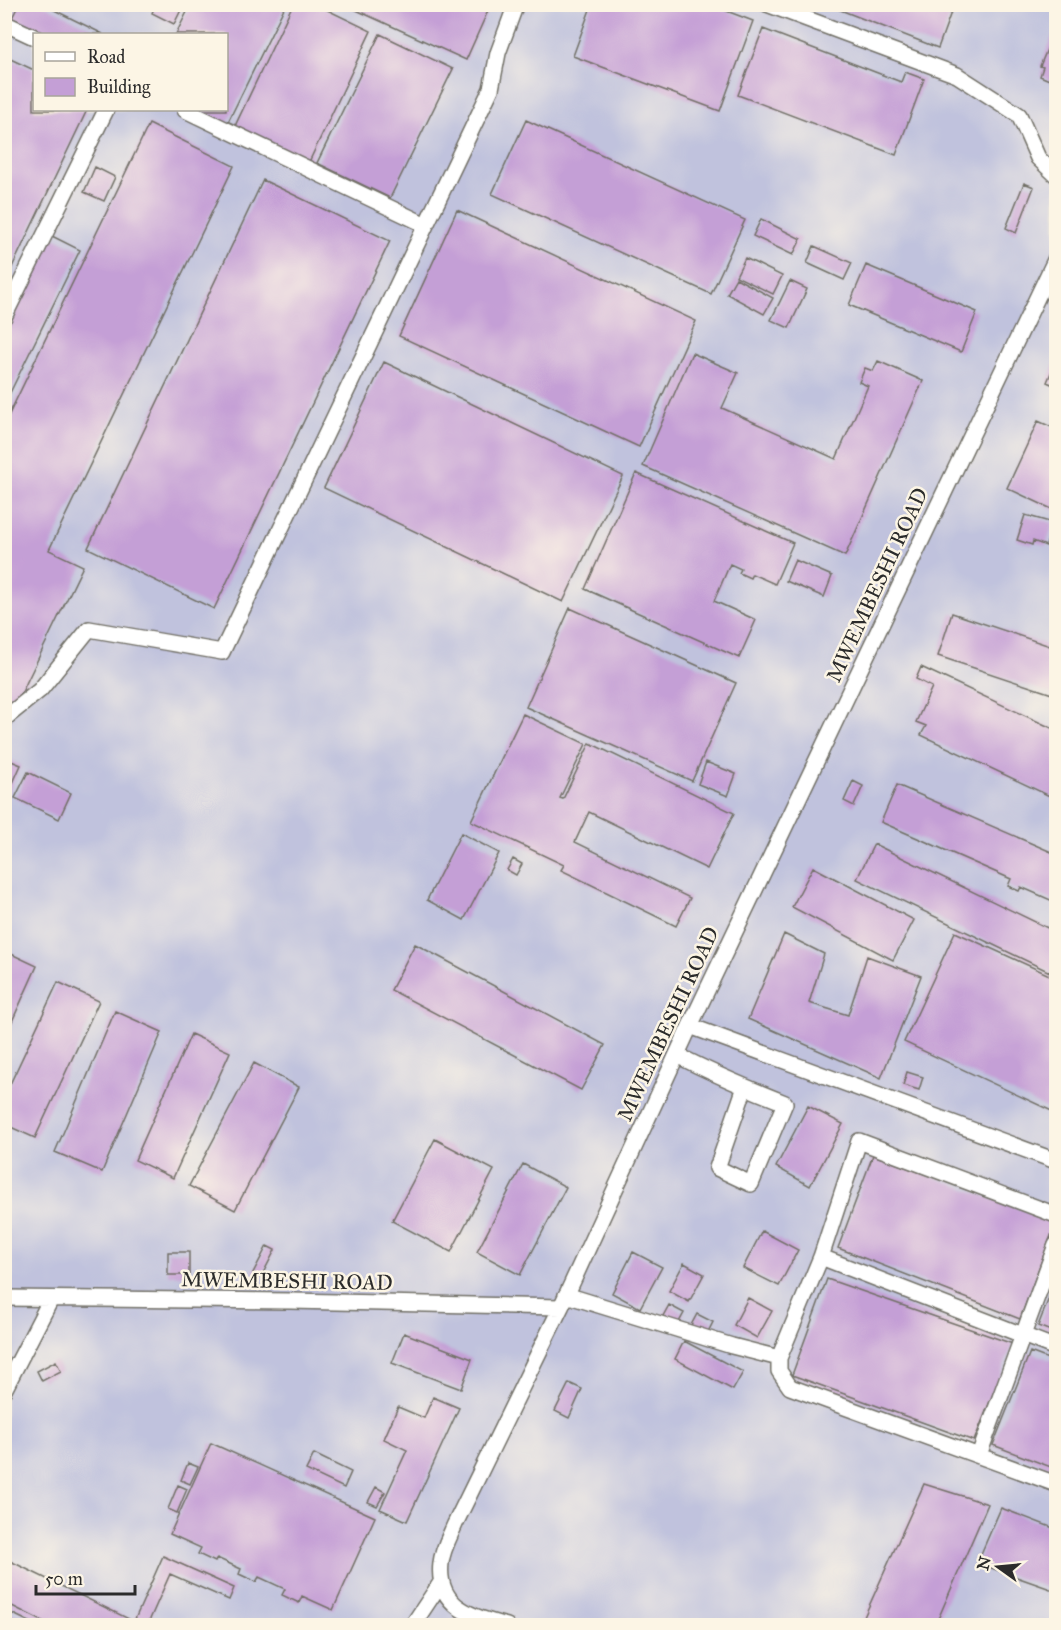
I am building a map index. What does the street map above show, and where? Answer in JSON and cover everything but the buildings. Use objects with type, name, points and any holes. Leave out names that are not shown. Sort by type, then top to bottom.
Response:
[{"type":"street","points":[[4,719],[40,690],[88,629],[222,652],[491,89],[498,53],[516,4]]},
{"type":"street","points":[[766,4],[957,75],[1019,115],[1038,158],[1056,176]]},
{"type":"street","points":[[4,23],[33,38]]},
{"type":"street","points":[[4,317],[106,111]]},
{"type":"street","points":[[187,111],[426,225]]},
{"type":"street","name":"MWEMBESHI ROAD","points":[[4,1298],[563,1301],[690,1026],[1056,258]]},
{"type":"street","points":[[690,1026],[1056,1161]]},
{"type":"street","points":[[677,1055],[722,1079],[745,1087],[785,1103],[751,1184],[717,1168],[745,1087]]},
{"type":"street","points":[[1056,1215],[859,1141],[820,1257],[779,1358],[779,1371],[790,1387],[1056,1484]]},
{"type":"street","points":[[979,1455],[1056,1245]]},
{"type":"street","points":[[820,1257],[1056,1348]]},
{"type":"street","points":[[4,1390],[51,1299]]},
{"type":"street","points":[[412,1626],[440,1584],[441,1561],[455,1524],[563,1301],[779,1358]]},
{"type":"street","points":[[440,1584],[449,1600],[462,1610],[484,1620],[507,1626]]},
{"type":"shaded area","points":[[5,5],[1056,5],[1056,1625],[5,1626]]}]
